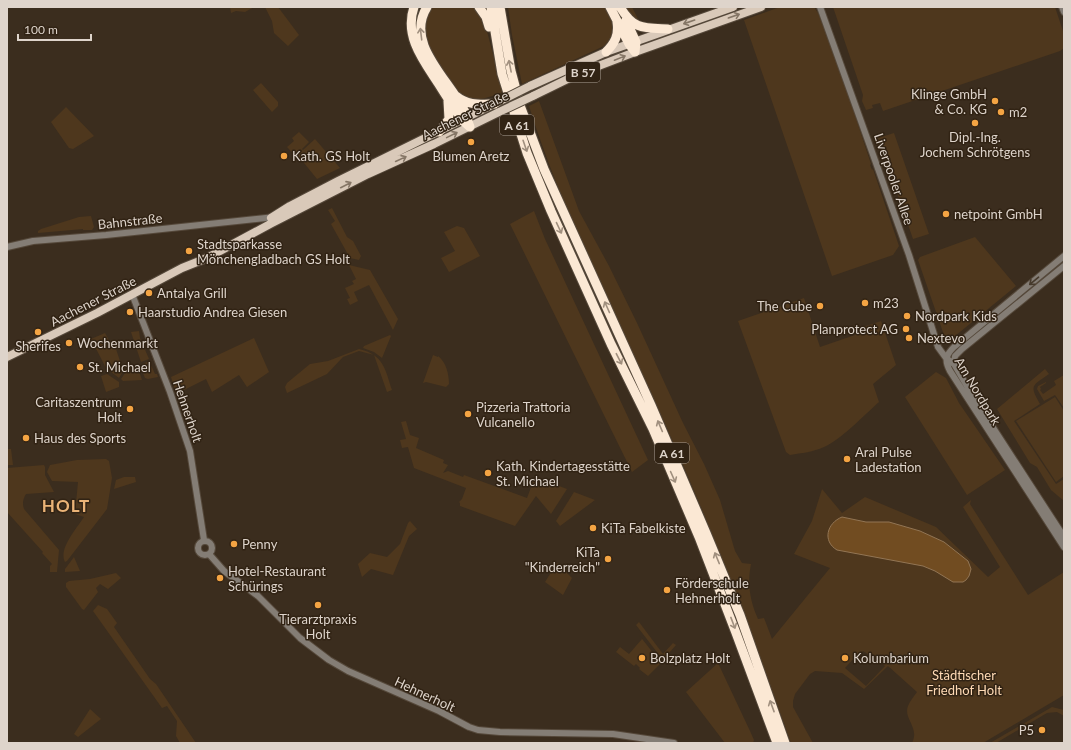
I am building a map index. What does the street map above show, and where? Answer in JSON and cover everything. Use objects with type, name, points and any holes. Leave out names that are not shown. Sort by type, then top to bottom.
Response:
[{"type":"highway","points":[[414,7],[411,26],[415,43],[424,61],[450,94],[467,103],[498,106]]},
{"type":"highway","points":[[427,7],[421,23],[422,42],[466,121]]},
{"type":"highway","points":[[480,7],[486,17],[498,55]]},
{"type":"highway","name":"A 61","points":[[491,7],[498,55],[504,80],[527,153],[611,344],[653,429],[700,537],[776,743]]},
{"type":"highway","name":"A 61","points":[[500,7],[511,71],[522,108],[544,169],[648,398],[706,533],[740,615],[785,743]]},
{"type":"highway","points":[[504,7],[506,40]]},
{"type":"highway","points":[[610,7],[633,46]]},
{"type":"highway","points":[[620,7],[633,46]]},
{"type":"highway","points":[[620,7],[627,19],[632,24],[642,27],[668,29]]},
{"type":"highway","points":[[606,52],[613,45],[617,37],[618,27],[616,18]]},
{"type":"highway","points":[[439,132],[447,123],[450,94]]},
{"type":"main road","name":"Aachener Straße","points":[[498,106],[533,96],[668,29],[733,7]]},
{"type":"main road","name":"Aachener Straße","points":[[189,265],[199,258],[238,238],[290,206],[439,132],[498,106],[530,86],[606,52],[633,46],[761,7]]},
{"type":"main road","name":"Aachener Straße","points":[[7,357],[189,265],[207,258],[466,121]]},
{"type":"street","name":"Liverpooler Allee","points":[[820,7],[909,255],[938,347],[950,361]]},
{"type":"street","points":[[1062,7],[1064,12]]},
{"type":"street","name":"Bahnstraße","points":[[256,219],[290,206]]},
{"type":"street","name":"Bahnstraße","points":[[7,247],[33,241],[106,235],[270,218],[286,215]]},
{"type":"street","name":"Am Nordpark","points":[[1064,256],[954,347],[949,353],[950,361],[1064,537]]},
{"type":"street","name":"Am Nordpark","points":[[1064,266],[946,363],[1064,547]]},
{"type":"street","name":"Hehnerholt","points":[[132,294],[165,379],[190,451],[204,540]]},
{"type":"street","name":"Hehnerholt","points":[[204,540],[207,540],[212,544],[213,549],[209,554],[202,555],[198,550],[199,544],[204,540]]},
{"type":"street","name":"Hehnerholt","points":[[209,554],[224,571],[258,596],[300,638],[329,660],[348,671],[439,711],[469,727],[478,730],[500,732],[613,734],[674,743]]},
{"type":"green space","points":[[230,7],[254,7],[245,12],[236,11],[231,13]]},
{"type":"green space","points":[[265,7],[278,7],[299,35],[288,46],[274,33],[272,21]]},
{"type":"green space","points":[[433,7],[475,7],[484,20],[503,92],[485,98],[471,100],[462,96],[455,90],[436,61],[425,36],[424,28]]},
{"type":"green space","points":[[508,7],[607,7],[614,23],[615,32],[604,46],[522,84]]},
{"type":"green space","points":[[623,7],[632,7],[641,25]]},
{"type":"green space","points":[[780,7],[814,7],[818,13],[838,64],[871,164],[870,165],[872,170],[873,169],[899,246],[893,255],[832,276],[744,20]]},
{"type":"green space","points":[[833,7],[1055,7],[1064,34],[1064,48],[1060,51],[883,111],[880,103],[872,105],[873,108],[866,110],[862,101],[863,95]]},
{"type":"green space","points":[[261,83],[278,102],[278,106],[272,112],[253,90]]},
{"type":"green space","name":"Städtischer Friedhof Holt","points":[[539,101],[579,211],[609,266],[704,464],[720,500],[735,551],[742,563],[751,564],[749,585],[753,606],[758,619],[764,618],[772,639],[830,568],[794,554],[812,521],[822,489],[842,513],[865,497],[936,527],[988,577],[1000,567],[963,507],[971,500],[970,504],[1028,595],[1064,572],[1064,695],[983,743],[912,743],[914,732],[907,711],[910,702],[917,692],[888,666],[864,689],[842,673],[815,671],[810,674],[795,694],[793,701],[793,707],[813,743],[791,743],[760,657],[710,528],[674,444],[571,219],[529,106]],"holes":[[[842,517],[866,522],[889,522],[920,531],[944,542],[968,561],[935,571],[923,566],[909,563]],[[863,651],[868,654],[870,652],[885,666],[866,686],[845,668]]]},
{"type":"green space","points":[[66,107],[94,136],[73,149],[69,148],[51,122]]},
{"type":"green space","points":[[299,132],[309,142],[302,149],[303,150],[315,139],[340,168],[317,179],[300,158],[298,159],[287,147],[294,141],[292,138]]},
{"type":"green space","points":[[894,133],[929,234],[913,239],[878,138]]},
{"type":"green space","points":[[332,208],[347,237],[353,241],[361,256],[359,260],[350,258],[331,224],[335,221],[328,210]]},
{"type":"green space","points":[[534,211],[545,239],[648,460],[632,472],[510,224]]},
{"type":"green space","points":[[91,216],[94,227],[92,230],[83,229],[38,233],[41,229],[79,217]]},
{"type":"green space","points":[[457,226],[464,228],[480,256],[449,272],[441,258],[455,251],[444,232]]},
{"type":"green space","points":[[975,237],[1016,286],[949,341],[947,341],[918,260],[920,257]]},
{"type":"green space","points":[[349,265],[370,270],[398,319],[393,330],[369,285],[354,292],[358,301],[350,305],[347,299],[350,298],[345,288],[354,284],[352,281],[356,279]]},
{"type":"green space","points":[[804,298],[820,347],[855,335],[854,330],[881,321],[896,365],[873,384],[879,402],[838,439],[820,449],[790,455],[786,452],[738,321]]},
{"type":"green space","points":[[139,331],[140,338],[149,359],[141,362],[131,332]]},
{"type":"green space","points":[[105,333],[112,346],[116,349],[121,364],[107,370],[91,339]]},
{"type":"green space","points":[[390,335],[391,336],[382,358],[374,352],[363,348],[364,346]]},
{"type":"green space","points":[[254,338],[269,372],[247,387],[239,375],[212,392],[206,379],[176,394],[171,377]]},
{"type":"green space","points":[[359,349],[373,355],[359,351],[343,357],[327,374],[287,393],[285,387],[287,383],[310,364],[328,361]]},
{"type":"green space","points":[[374,355],[379,359],[385,369],[392,390],[387,392]]},
{"type":"green space","points":[[433,355],[438,356],[441,359],[446,368],[449,384],[446,387],[426,382],[423,383]]},
{"type":"green space","points":[[149,361],[158,377],[148,379],[145,378],[141,368],[143,364]]},
{"type":"green space","points":[[121,366],[124,369],[119,378],[110,371]]},
{"type":"green space","points":[[138,368],[142,380],[123,381],[121,379],[127,370]]},
{"type":"green space","points":[[1045,369],[1049,374],[1034,386],[1034,393],[1040,404],[1014,421],[1056,484],[1064,479],[1064,501],[1051,490],[1037,467],[1030,463],[997,409]]},
{"type":"green space","points":[[936,372],[946,378],[959,403],[1005,470],[967,495],[905,397]]},
{"type":"green space","points":[[107,374],[119,382],[119,387],[106,392],[101,376]]},
{"type":"green space","points":[[1064,375],[1064,408],[1055,395],[1044,401],[1037,389],[1038,386],[1046,382],[1040,387],[1043,394],[1056,385],[1054,381]]},
{"type":"green space","points":[[1055,397],[1064,411],[1064,476],[1056,482],[1016,421]]},
{"type":"green space","points":[[406,421],[410,435],[419,438],[416,448],[444,460],[443,463],[448,465],[443,473],[448,471],[463,477],[464,475],[527,498],[535,477],[567,489],[551,514],[536,496],[515,526],[460,506],[459,502],[462,499],[466,488],[414,468],[408,447],[402,448],[400,440],[406,439],[401,422]]},
{"type":"green space","points":[[7,449],[11,449],[13,465],[7,465]]},
{"type":"green space","points":[[106,459],[109,461],[112,478],[107,509],[65,562],[64,551],[66,545],[84,517],[75,514],[78,482],[52,481],[47,472],[50,465],[77,460]]},
{"type":"green space","points":[[44,465],[45,475],[54,492],[26,494],[23,505],[24,509],[59,550],[57,572],[50,572],[50,566],[52,564],[7,512],[7,468]]},
{"type":"green space","points":[[124,477],[135,477],[136,482],[114,489],[116,480]]},
{"type":"green space","points":[[574,492],[595,500],[560,526],[556,521]]},
{"type":"green space","points":[[410,521],[417,529],[409,536],[393,575],[371,569],[362,577],[358,564],[370,553],[387,557],[400,544]]},
{"type":"green space","points":[[74,557],[80,571],[65,572],[65,569]]},
{"type":"green space","points":[[557,563],[572,578],[563,595],[545,582]]},
{"type":"green space","points":[[116,573],[121,578],[108,589],[100,584],[96,588],[98,592],[84,610],[66,587],[66,583],[69,581],[90,579]]},
{"type":"green space","points":[[98,605],[107,609],[117,623],[114,627],[150,679],[156,684],[196,743],[180,743],[176,736],[177,721],[167,706],[162,708],[93,611]]},
{"type":"green space","points":[[639,622],[663,654],[673,643],[676,645],[663,660],[636,625]]},
{"type":"green space","name":"Bolzplatz Holt","points":[[639,635],[661,663],[648,676],[639,669],[640,668],[636,664],[634,666],[616,652],[620,647],[629,654],[642,639]]},
{"type":"green space","points":[[718,663],[754,740],[753,743],[725,743],[686,692]]},
{"type":"green space","points":[[1052,707],[1064,710],[1064,716],[1057,712],[1047,713],[996,743],[990,743]]},
{"type":"green space","points":[[90,709],[101,719],[78,737],[74,734]]},
{"type":"shaded area","points":[[842,517],[866,522],[889,522],[920,531],[944,542],[968,561],[971,569],[969,576],[963,582],[953,582],[935,571],[923,566],[837,550],[829,542],[828,532],[833,523]]},
{"type":"place","name":"Klinge GmbH & Co. KG","points":[[995,101]]},
{"type":"place","name":"m2","points":[[1001,112]]},
{"type":"place","name":"Dipl.-Ing. Jochem Schrötgens","points":[[975,123]]},
{"type":"place","name":"Blumen Aretz","points":[[471,142]]},
{"type":"place","name":"Kath. GS Holt","points":[[284,156]]},
{"type":"place","name":"netpoint GmbH","points":[[946,214]]},
{"type":"place","name":"Stadtsparkasse Mönchengladbach GS Holt","points":[[189,251]]},
{"type":"place","name":"Antalya Grill","points":[[149,293]]},
{"type":"place","name":"m23","points":[[865,303]]},
{"type":"place","name":"The Cube","points":[[820,306]]},
{"type":"place","name":"Haarstudio Andrea Giesen","points":[[130,312]]},
{"type":"place","name":"Nordpark Kids","points":[[907,316]]},
{"type":"place","name":"Planprotect AG","points":[[906,329]]},
{"type":"place","name":"Sherifes","points":[[38,332]]},
{"type":"place","name":"Nextevo","points":[[909,338]]},
{"type":"place","name":"Wochenmarkt","points":[[69,343]]},
{"type":"place","name":"St. Michael","points":[[80,367]]},
{"type":"place","name":"Caritaszentrum Holt","points":[[130,409]]},
{"type":"place","name":"Pizzeria Trattoria Vulcanello","points":[[468,414]]},
{"type":"place","name":"Haus des Sports","points":[[26,438]]},
{"type":"place","name":"Aral Pulse Ladestation","points":[[847,459]]},
{"type":"place","name":"Kath. Kindertagesstätte St. Michael","points":[[488,473]]},
{"type":"place","name":"KiTa Fabelkiste","points":[[593,528]]},
{"type":"place","name":"Penny","points":[[234,544]]},
{"type":"place","name":"KiTa \"Kinderreich\"","points":[[608,559]]},
{"type":"place","name":"Hotel-Restaurant Schürings","points":[[220,578]]},
{"type":"place","name":"Förderschule Hehnerholt","points":[[667,590]]},
{"type":"place","name":"Tierarztpraxis Holt","points":[[318,605]]},
{"type":"place","name":"Bolzplatz Holt","points":[[642,658]]},
{"type":"place","name":"Kolumbarium","points":[[845,658]]},
{"type":"place","name":"P5","points":[[1042,730]]},
{"type":"district","name":"HOLT","points":[[66,505]]}]
